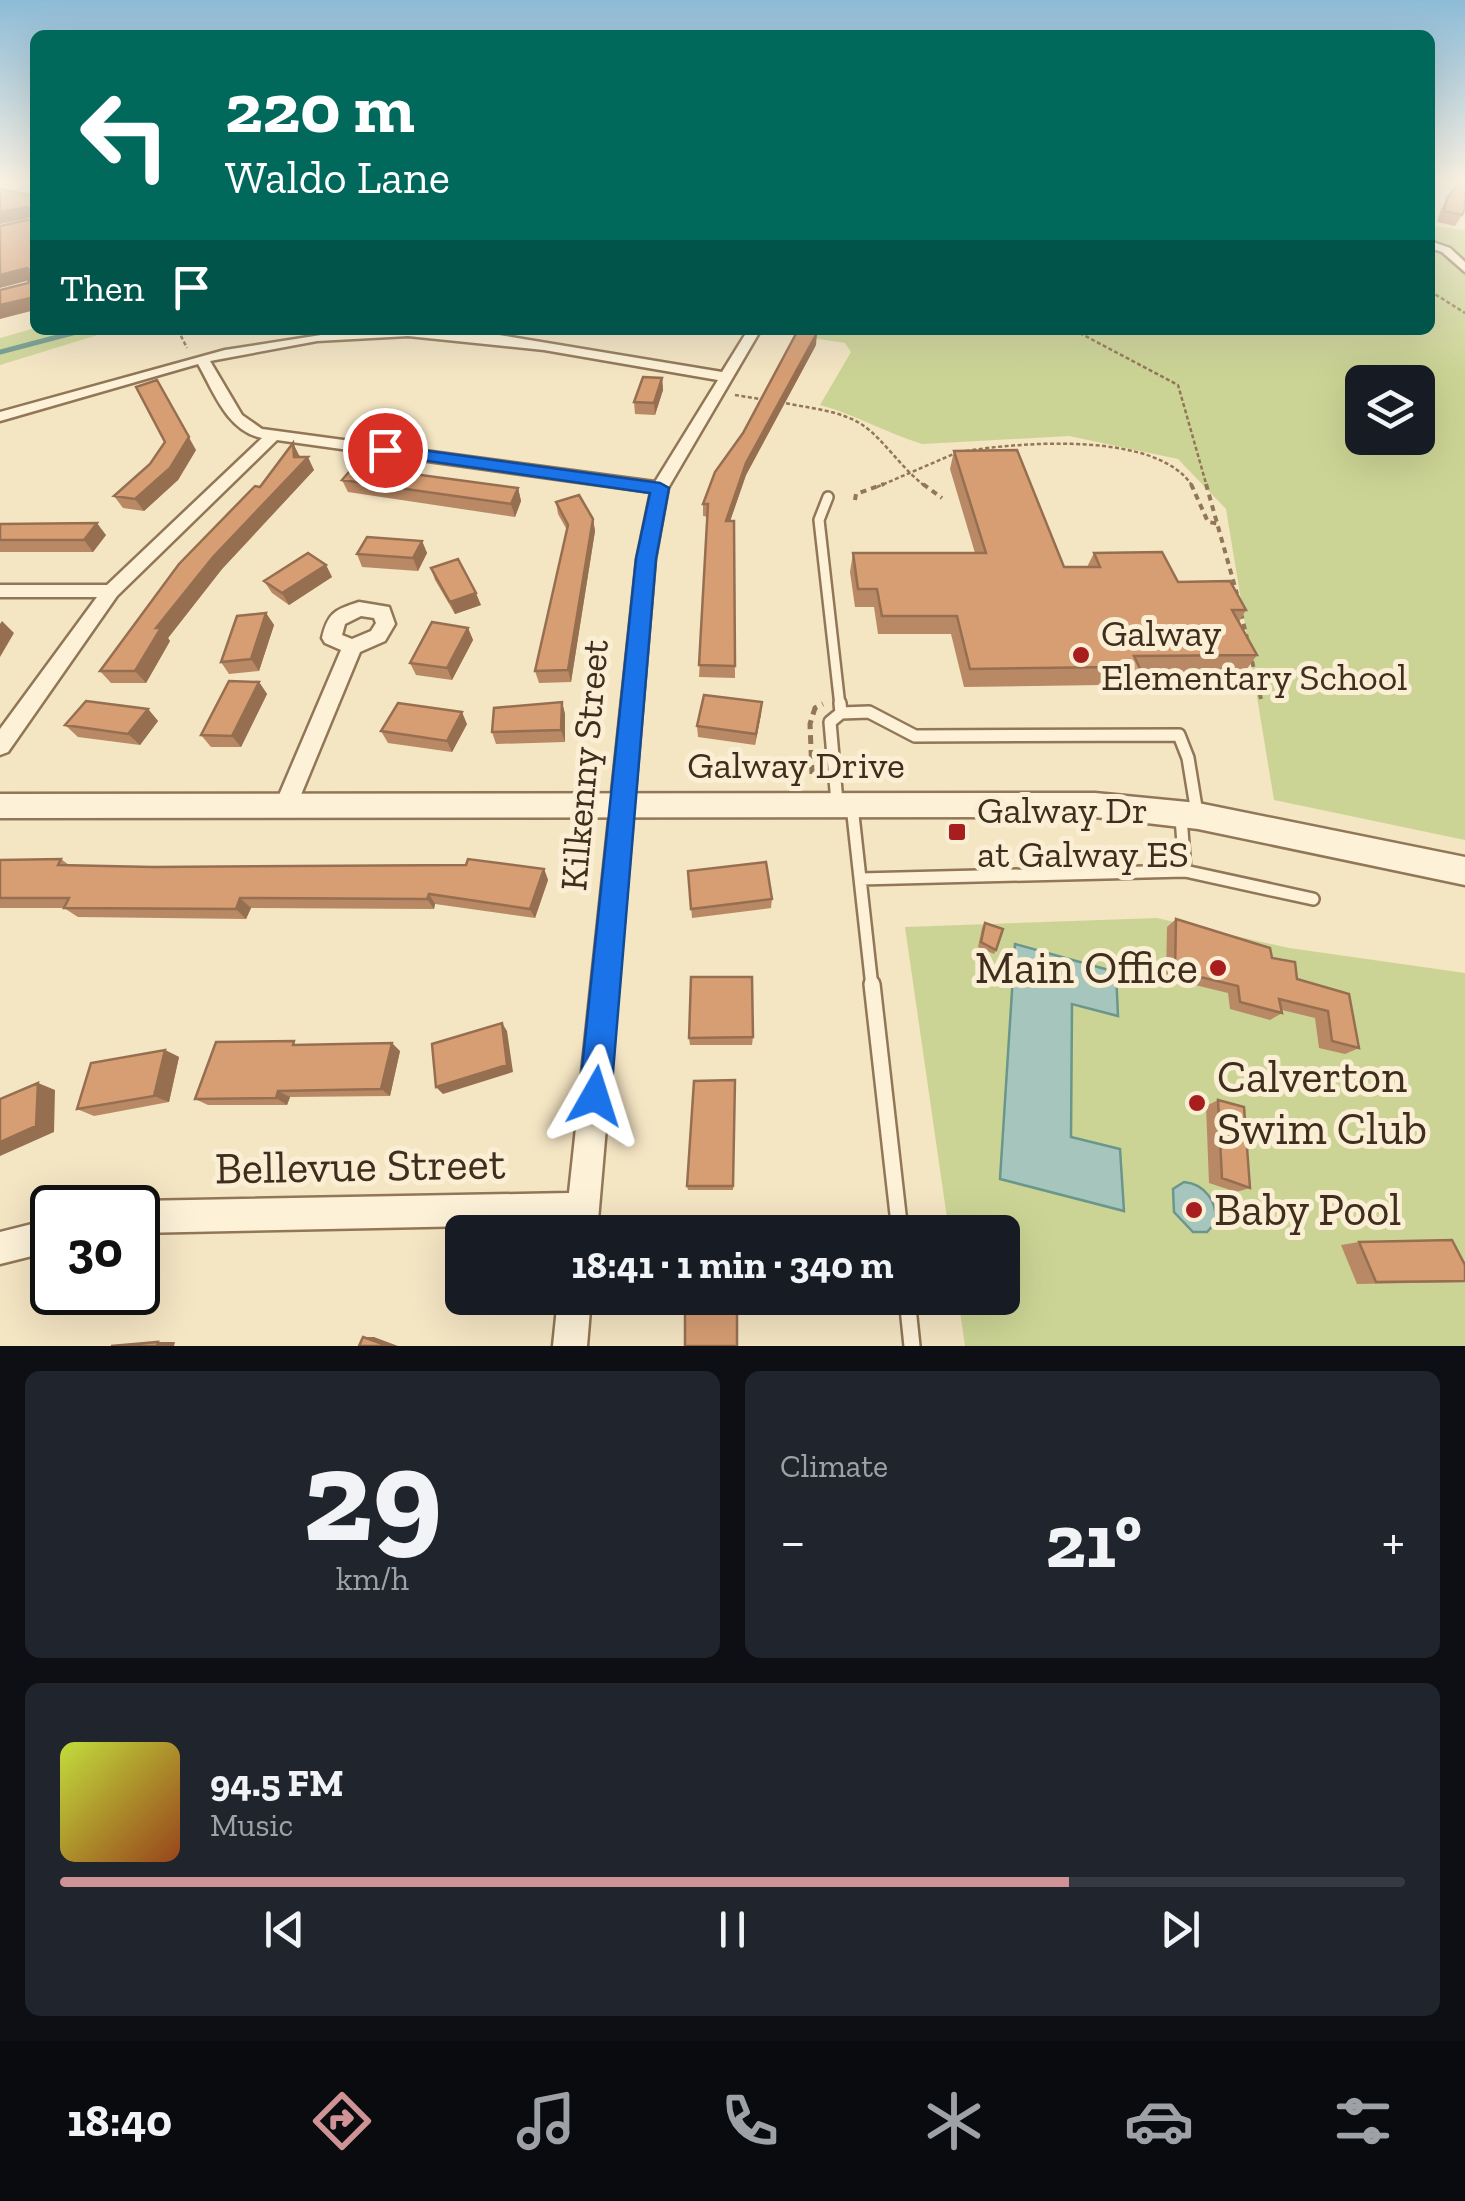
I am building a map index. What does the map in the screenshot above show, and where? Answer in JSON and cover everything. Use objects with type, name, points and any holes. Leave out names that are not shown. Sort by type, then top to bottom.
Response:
[{"type":"street","points":[[1435,246],[1446,250],[1465,268]]},
{"type":"street","points":[[0,417],[203,361],[318,337],[370,335]]},
{"type":"street","points":[[433,335],[725,385]]},
{"type":"street","name":"Kilkenny Street","points":[[583,1215],[646,559],[660,488],[751,335]]},
{"type":"street","points":[[203,361],[236,418],[258,433],[660,488]]},
{"type":"street","points":[[0,746],[110,590],[274,435]]},
{"type":"street","points":[[0,591],[110,590]]},
{"type":"street","points":[[284,806],[352,647]]},
{"type":"street","name":"Galway Drive","points":[[0,806],[1095,805],[1189,815],[1465,871]]},
{"type":"street","name":"Bellevue Street","points":[[160,1217],[445,1219]]},
{"type":"street","points":[[0,1248],[30,1240]]},
{"type":"street","points":[[570,1346],[573,1315]]},
{"type":"lane","points":[[828,497],[819,520],[841,713]]},
{"type":"lane","points":[[898,1215],[860,879],[830,722],[841,713],[869,712],[916,736],[1179,735],[1188,758],[1185,871]]},
{"type":"lane","points":[[860,879],[1185,871],[1314,899]]},
{"type":"lane","points":[[909,1315],[912,1346]]},
{"type":"path","points":[[1435,294],[1465,313]]},
{"type":"path","points":[[1082,335],[1107,352],[1148,367],[1178,385],[1220,524],[1261,699]]},
{"type":"path","points":[[725,385],[855,420],[909,475],[942,498]]},
{"type":"path","points":[[854,500],[856,494],[909,475],[933,461],[976,448],[1072,444],[1169,463],[1186,477],[1208,522],[1220,524]]},
{"type":"green space","points":[[1435,245],[1465,245],[1465,840],[1274,800],[1226,509],[1178,459],[1069,436],[922,444],[820,405],[851,352],[845,343],[791,335],[1435,335]]},
{"type":"green space","points":[[30,329],[30,335],[98,335],[0,365],[0,338]]},
{"type":"green space","name":"Calverton Swim Club","points":[[1157,918],[1289,948],[1465,973],[1465,1346],[965,1346],[960,1315],[1020,1315],[1020,1215],[947,1215],[905,927]]},
{"type":"water","points":[[1015,944],[1116,972],[1118,1016],[1072,1004],[1071,1137],[1120,1149],[1124,1211],[1000,1179]]},
{"type":"water","name":"Baby Pool","points":[[1184,1182],[1204,1190],[1212,1201],[1215,1223],[1207,1232],[1193,1232],[1174,1212],[1173,1189]]},
{"type":"building","points":[[0,245],[30,245],[30,270],[0,275]]},
{"type":"building","points":[[30,278],[30,298],[0,305],[0,290],[28,283]]},
{"type":"building","points":[[795,335],[816,335],[746,463],[726,521],[734,521],[735,666],[699,665],[708,504],[703,504],[715,472],[743,433]]},
{"type":"building","points":[[643,377],[662,378],[654,403],[634,402]]},
{"type":"building","points":[[157,380],[189,437],[170,468],[135,499],[114,496],[150,464],[165,442],[136,387]]},
{"type":"building","points":[[293,443],[294,457],[308,457],[213,557],[156,628],[161,628],[135,671],[100,671],[179,564],[255,486],[260,487]]},
{"type":"building","name":"Galway Elementary School","points":[[1017,450],[1064,567],[1100,567],[1094,553],[1162,552],[1178,582],[1230,581],[1246,610],[1232,610],[1257,655],[1134,656],[1144,677],[1116,677],[1111,667],[970,669],[957,616],[882,616],[877,589],[858,589],[853,553],[986,553],[954,451]]},
{"type":"building","points":[[354,466],[518,488],[511,504],[342,480]]},
{"type":"building","points":[[579,495],[593,519],[568,670],[535,671],[568,525],[556,502]]},
{"type":"building","points":[[97,523],[84,540],[0,540],[0,524]]},
{"type":"building","points":[[367,537],[422,541],[413,558],[357,554]]},
{"type":"building","points":[[308,553],[326,565],[282,593],[264,581]]},
{"type":"building","points":[[458,559],[476,593],[450,602],[431,568]]},
{"type":"building","points":[[266,613],[251,659],[221,662],[237,616]]},
{"type":"building","points":[[432,622],[468,628],[447,668],[410,663]]},
{"type":"building","points":[[229,681],[259,682],[232,736],[201,735]]},
{"type":"building","points":[[704,695],[762,702],[756,734],[697,726]]},
{"type":"building","points":[[86,701],[148,709],[128,734],[65,725]]},
{"type":"building","points":[[562,702],[561,730],[492,732],[494,708]]},
{"type":"building","points":[[398,703],[462,712],[447,741],[381,731]]},
{"type":"building","points":[[61,859],[58,865],[153,867],[466,865],[468,859],[544,869],[530,909],[429,894],[427,899],[240,898],[236,909],[64,908],[69,898],[0,898],[0,860]]},
{"type":"building","points":[[766,862],[772,899],[691,909],[688,871]]},
{"type":"building","points":[[1176,919],[1270,948],[1272,958],[1295,962],[1297,979],[1349,994],[1359,1048],[1332,1041],[1328,1011],[1279,999],[1282,1013],[1240,1002],[1238,986],[1175,971]]},
{"type":"building","points":[[985,923],[1003,929],[996,950],[981,942]]},
{"type":"building","points":[[691,977],[752,977],[753,1037],[689,1038]]},
{"type":"building","points":[[502,1023],[507,1065],[436,1087],[432,1044]]},
{"type":"building","points":[[294,1041],[293,1045],[392,1043],[381,1089],[278,1091],[276,1098],[195,1099],[216,1042]]},
{"type":"building","points":[[165,1050],[154,1096],[77,1109],[91,1063]]},
{"type":"building","points":[[735,1080],[733,1186],[687,1186],[694,1081]]},
{"type":"building","points":[[38,1083],[36,1126],[0,1142],[0,1099]]},
{"type":"building","points":[[1218,1100],[1244,1107],[1250,1188],[1222,1178]]},
{"type":"building","points":[[1452,1240],[1465,1265],[1465,1281],[1376,1282],[1359,1242]]},
{"type":"building","points":[[685,1315],[737,1315],[737,1346],[685,1346]]},
{"type":"building","points":[[363,1337],[388,1346],[359,1346]]},
{"type":"building","points":[[158,1342],[157,1346],[111,1346]]},
{"type":"waterway","points":[[0,352],[65,335]]},
{"type":"place","name":"Galway Elementary School","points":[[1081,655]]},
{"type":"place","name":"Galway Dr at Galway ES","points":[[957,832]]},
{"type":"place","name":"Main Office","points":[[1218,968]]},
{"type":"place","name":"Calverton Swim Club","points":[[1197,1103]]},
{"type":"place","name":"Baby Pool","points":[[1194,1210]]},
{"type":"route","points":[[385,450],[660,488],[646,559],[595,1096]]}]
